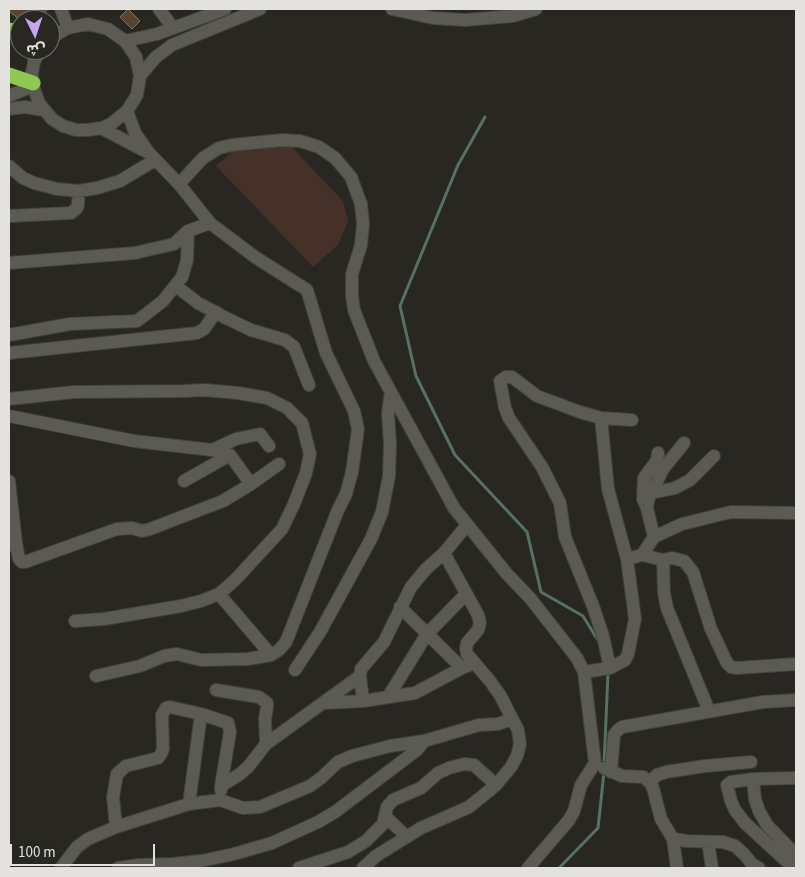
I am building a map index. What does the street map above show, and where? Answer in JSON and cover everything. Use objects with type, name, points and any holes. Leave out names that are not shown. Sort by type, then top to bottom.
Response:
[{"type":"highway","points":[[9,75],[33,85]]},
{"type":"street","points":[[61,9],[68,28]]},
{"type":"street","points":[[159,9],[172,28]]},
{"type":"street","points":[[125,41],[157,34],[225,9]]},
{"type":"street","points":[[140,76],[164,50],[180,41],[260,9]]},
{"type":"street","points":[[392,9],[433,18],[465,20],[513,16],[536,9]]},
{"type":"street","points":[[35,60],[33,85],[35,95],[43,110],[63,126],[76,130],[101,128],[115,121],[127,111],[137,95],[140,76],[136,57],[125,41],[113,31],[98,25],[78,25],[60,32]]},
{"type":"street","points":[[157,34],[158,42],[164,50]]},
{"type":"street","points":[[9,96],[33,85]]},
{"type":"street","points":[[9,109],[25,107],[43,110]]},
{"type":"street","points":[[96,676],[140,666],[164,656],[176,654],[201,660],[248,660],[271,655],[279,650],[286,642],[346,494],[352,472],[358,429],[354,411],[326,353],[307,290],[255,257],[210,223],[178,184],[152,157],[135,132],[127,111]]},
{"type":"street","points":[[101,128],[152,157]]},
{"type":"street","points":[[178,184],[208,154],[219,148],[282,140],[300,141],[319,147],[341,164],[356,186],[363,214],[363,234],[351,283],[354,310],[374,361],[454,508],[536,605],[577,658],[584,672],[595,763],[581,785],[574,811],[569,820],[528,868]]},
{"type":"street","points":[[9,166],[23,178],[34,183],[57,189],[78,191],[98,188],[120,181],[152,157]]},
{"type":"street","points":[[9,216],[70,212],[77,208],[78,191]]},
{"type":"street","points":[[9,263],[136,253],[174,244],[188,231],[210,223]]},
{"type":"street","points":[[9,335],[70,324],[137,321],[163,301],[182,277],[187,260],[188,231]]},
{"type":"street","points":[[176,286],[198,303],[251,330],[286,340],[294,347],[309,385]]},
{"type":"street","points":[[9,353],[197,333],[204,329],[216,312]]},
{"type":"street","points":[[610,668],[603,636],[593,606],[565,537],[560,502],[542,467],[509,418],[505,408],[500,381],[512,377],[537,396],[600,418],[632,420]]},
{"type":"street","points":[[9,399],[74,392],[184,392],[205,390],[267,398],[287,408],[302,423],[310,454],[306,473],[282,529],[235,580],[219,594],[201,602],[180,606],[104,619],[75,621]]},
{"type":"street","points":[[295,670],[320,632],[371,539],[382,512],[389,476],[390,444],[388,413],[391,392]]},
{"type":"street","points":[[9,416],[134,441],[212,450],[230,455],[251,484]]},
{"type":"street","points":[[584,672],[610,668],[625,660],[635,619],[627,559],[608,489],[600,418]]},
{"type":"street","points":[[212,450],[236,439],[260,434],[269,446]]},
{"type":"street","points":[[647,508],[651,493],[663,469],[684,444]]},
{"type":"street","points":[[654,537],[642,488],[644,478],[657,460],[658,453]]},
{"type":"street","points":[[184,481],[230,455]]},
{"type":"street","points":[[651,493],[675,488],[690,480],[714,456]]},
{"type":"street","points":[[9,481],[12,544],[19,559],[24,562],[117,529],[132,528],[142,531],[150,529],[223,501],[279,464]]},
{"type":"street","points":[[642,555],[654,537],[682,524],[718,514],[732,512],[796,513]]},
{"type":"street","points":[[363,701],[360,669],[384,642],[411,587],[444,553],[467,525]]},
{"type":"street","points":[[363,868],[376,856],[407,836],[429,824],[469,807],[496,785],[511,767],[520,744],[518,730],[490,681],[467,654],[467,643],[478,630],[480,623],[444,553]]},
{"type":"street","points":[[627,559],[642,555],[663,560],[672,558],[684,561],[693,572],[711,629],[727,663],[731,667],[796,664]]},
{"type":"street","points":[[663,560],[664,593],[667,608],[709,711]]},
{"type":"street","points":[[219,594],[271,655]]},
{"type":"street","points":[[388,697],[427,634],[466,594]]},
{"type":"street","points":[[400,607],[462,668]]},
{"type":"street","points":[[325,703],[363,701],[415,693],[474,663]]},
{"type":"street","points":[[221,786],[248,767],[266,744],[360,676]]},
{"type":"street","points":[[216,690],[263,699],[268,707],[265,719],[266,744]]},
{"type":"street","points":[[611,772],[614,735],[618,730],[709,711],[764,702],[796,700]]},
{"type":"street","points":[[116,827],[113,797],[118,774],[126,766],[158,758],[162,754],[163,711],[166,708],[223,720],[230,727],[220,800]]},
{"type":"street","points":[[189,804],[201,714]]},
{"type":"street","points":[[60,868],[77,847],[93,836],[116,827],[189,804],[220,800],[244,808],[260,807],[310,786],[338,762],[352,756],[390,746],[424,741],[479,725],[498,724],[512,719]]},
{"type":"street","points":[[118,868],[201,861],[234,854],[286,837],[335,812],[417,750],[424,741]]},
{"type":"street","points":[[650,782],[658,775],[666,772],[751,762]]},
{"type":"street","points":[[595,763],[622,776],[643,777],[650,782],[661,819],[673,839],[677,868]]},
{"type":"street","points":[[299,868],[348,852],[366,841],[383,824],[388,807],[393,800],[420,788],[438,773],[464,764],[474,765],[496,785]]},
{"type":"street","points":[[794,868],[753,831],[734,810],[727,785],[729,782],[753,779],[796,778]]},
{"type":"street","points":[[753,779],[755,799],[763,818],[776,836],[796,855]]},
{"type":"street","points":[[386,817],[407,836]]},
{"type":"street","points":[[673,839],[723,842],[735,846],[752,864],[759,868]]},
{"type":"street","points":[[366,841],[376,856]]},
{"type":"street","points":[[708,842],[712,868]]},
{"type":"street","points":[[538,856],[542,860],[544,868]]},
{"type":"shaded area","points":[[288,143],[343,201],[348,222],[338,245],[313,267],[216,166],[237,147]]},
{"type":"building","points":[[9,9],[48,9],[47,10],[9,11]]},
{"type":"building","points":[[128,9],[140,21],[132,29],[120,17]]},
{"type":"waterway","points":[[485,117],[458,165],[400,306],[416,376],[455,455],[527,532],[541,592],[583,616],[599,642]]},
{"type":"waterway","points":[[604,766],[608,673]]},
{"type":"waterway","points":[[559,868],[598,828],[604,772]]}]
